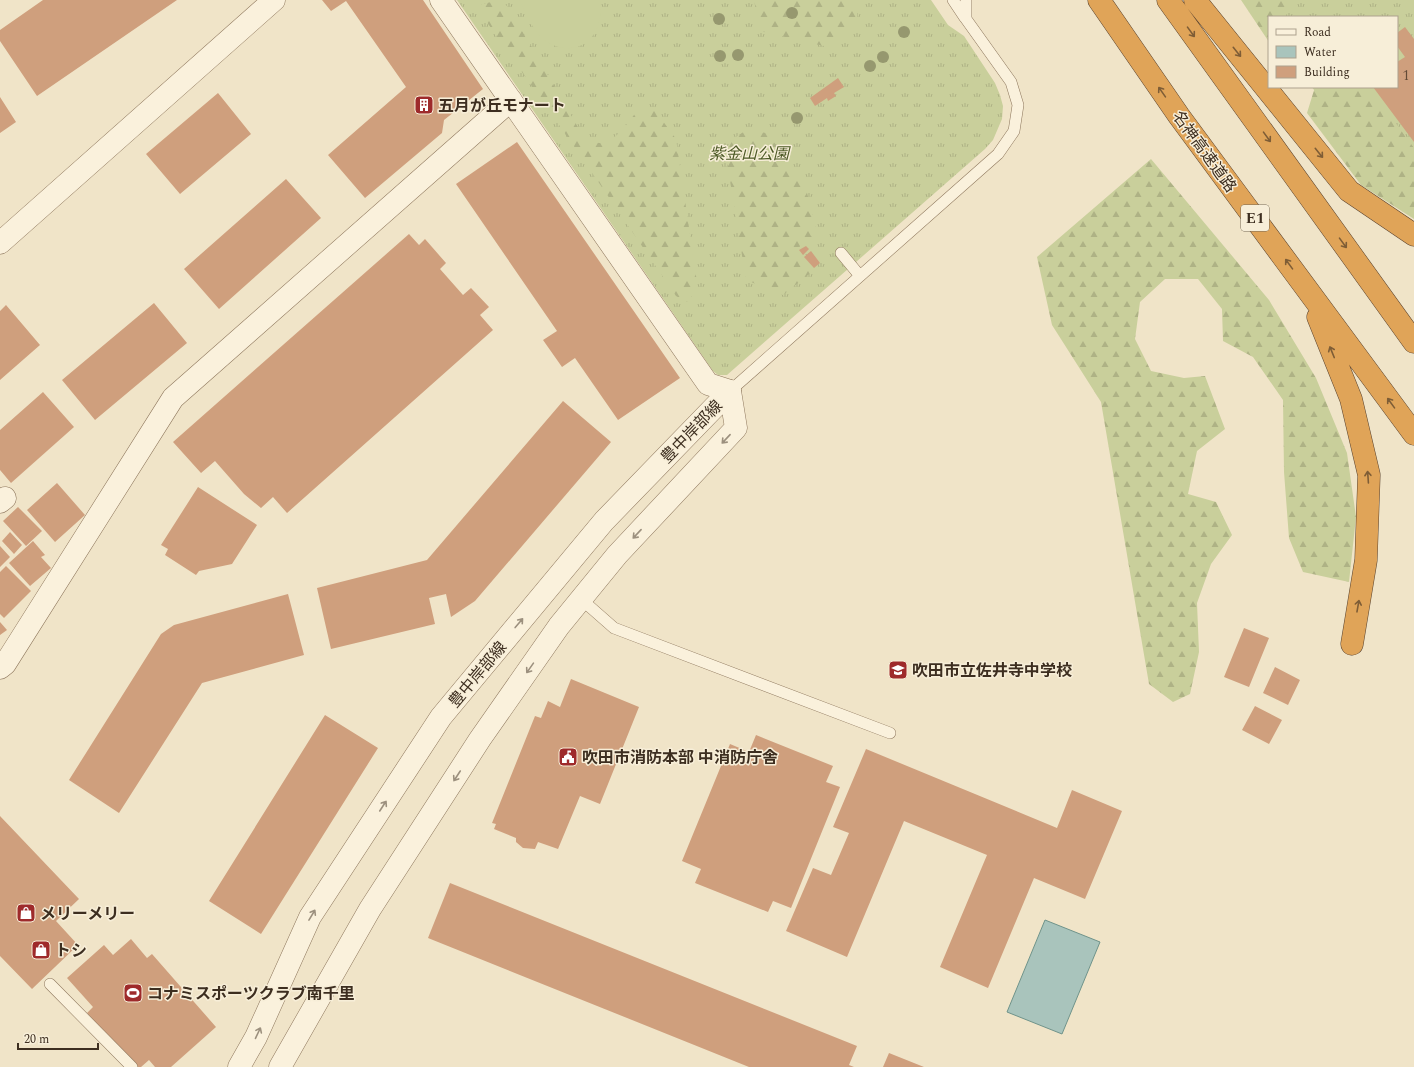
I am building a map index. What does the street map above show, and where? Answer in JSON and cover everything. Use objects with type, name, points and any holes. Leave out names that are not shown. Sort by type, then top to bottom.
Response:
[{"type":"highway","name":"名神高速道路","points":[[1099,0],[1180,116],[1414,434]]},
{"type":"highway","points":[[1168,0],[1414,342]]},
{"type":"highway","points":[[1195,0],[1349,191],[1414,235]]},
{"type":"highway","points":[[1305,287],[1351,399],[1369,475],[1366,560],[1352,644]]},
{"type":"street","points":[[0,243],[274,0]]},
{"type":"street","points":[[441,0],[708,384],[730,391]]},
{"type":"street","points":[[0,668],[5,664],[173,398],[511,100]]},
{"type":"street","name":"豊中岸部線","points":[[280,1067],[370,909],[480,739],[559,626],[617,555],[736,428],[730,391]]},
{"type":"street","name":"豊中岸部線","points":[[240,1067],[256,1037],[310,917],[441,717],[604,521],[730,391]]},
{"type":"lane","points":[[730,391],[998,154],[1014,131],[1018,104],[1011,82],[953,0]]},
{"type":"lane","points":[[966,0],[966,19]]},
{"type":"lane","points":[[841,253],[860,276]]},
{"type":"lane","points":[[581,599],[614,628],[890,733]]},
{"type":"lane","points":[[50,984],[132,1067]]},
{"type":"green space","name":"紫金山公園","points":[[457,0],[931,0],[948,25],[964,36],[995,83],[1003,106],[1002,119],[993,140],[985,149],[727,375],[718,375],[713,371]]},
{"type":"green space","points":[[519,0],[601,0],[598,25],[594,34],[585,43],[572,48],[557,47],[544,40],[539,35]]},
{"type":"green space","points":[[754,0],[857,0],[857,25],[824,46],[760,31]]},
{"type":"green space","points":[[1241,0],[1288,0],[1286,16],[1268,16],[1268,40]]},
{"type":"green space","points":[[1253,0],[1414,0],[1414,199],[1375,179],[1313,88],[1398,88],[1398,16],[1268,16]]},
{"type":"green space","points":[[496,1],[504,3],[509,8],[583,136],[600,143],[607,141],[621,132],[637,111],[654,109],[676,139],[698,289],[687,302],[676,296],[578,152],[477,8],[482,4]]},
{"type":"green space","points":[[1315,88],[1370,88],[1414,148],[1414,219],[1361,185],[1307,113]]},
{"type":"green space","points":[[747,130],[766,133],[777,146],[806,189],[817,232],[795,250],[813,271],[783,295],[746,280],[727,162],[728,151],[731,143],[734,139]]},
{"type":"green space","points":[[1151,159],[1269,300],[1316,378],[1347,453],[1356,517],[1349,582],[1303,572],[1289,538],[1284,472],[1283,400],[1253,357],[1223,341],[1222,309],[1198,279],[1165,279],[1140,302],[1135,339],[1151,371],[1184,378],[1205,376],[1225,429],[1197,451],[1188,494],[1216,502],[1232,535],[1211,564],[1197,603],[1199,652],[1190,694],[1173,702],[1149,684],[1101,402],[1052,325],[1037,257]]},
{"type":"water","points":[[1045,920],[1100,942],[1062,1034],[1007,1012]]},
{"type":"building","points":[[43,0],[177,0],[37,96],[0,41],[0,30]]},
{"type":"building","name":"五月が丘モナート","points":[[322,0],[423,0],[483,89],[444,120],[442,133],[365,198],[328,155],[406,87],[346,1],[331,11]]},
{"type":"building","points":[[1405,27],[1414,39],[1414,142],[1374,88],[1398,88],[1398,61],[1405,57],[1398,47],[1398,32]]},
{"type":"building","points":[[838,78],[844,87],[834,93],[836,96],[828,101],[827,98],[815,106],[810,98]]},
{"type":"building","points":[[218,93],[251,134],[180,194],[146,154]]},
{"type":"building","points":[[0,97],[16,122],[0,133]]},
{"type":"building","points":[[517,142],[680,378],[618,420],[575,358],[562,367],[543,340],[557,331],[456,184]]},
{"type":"building","points":[[286,179],[321,218],[219,309],[184,269]]},
{"type":"building","points":[[409,234],[419,245],[425,239],[446,263],[440,269],[463,295],[471,288],[489,307],[480,315],[493,330],[287,513],[273,497],[261,508],[244,494],[215,461],[201,473],[173,442]]},
{"type":"building","points":[[806,246],[809,249],[803,255],[799,250]]},
{"type":"building","points":[[811,251],[820,263],[814,268],[804,257]]},
{"type":"building","points":[[154,303],[187,343],[95,420],[62,380]]},
{"type":"building","points":[[6,305],[40,345],[0,380],[0,311]]},
{"type":"building","points":[[43,392],[74,427],[11,483],[0,470],[0,430]]},
{"type":"building","points":[[563,401],[611,442],[475,601],[451,617],[446,594],[429,598],[435,624],[331,649],[317,588],[427,560]]},
{"type":"building","points":[[57,483],[85,515],[55,542],[27,510]]},
{"type":"building","points":[[198,487],[257,525],[232,564],[199,571],[196,575],[165,555],[168,549],[161,545]]},
{"type":"building","points":[[18,507],[42,531],[26,546],[3,521]]},
{"type":"building","points":[[10,532],[22,545],[14,554],[2,541]]},
{"type":"building","points":[[33,541],[45,555],[41,557],[51,568],[30,586],[9,563]]},
{"type":"building","points":[[0,546],[10,557],[0,567]]},
{"type":"building","points":[[6,566],[31,591],[4,618],[0,614],[0,572]]},
{"type":"building","points":[[288,594],[304,655],[202,683],[119,813],[69,780],[161,634],[174,625]]},
{"type":"building","points":[[0,622],[7,630],[0,635]]},
{"type":"building","points":[[1244,628],[1269,638],[1249,687],[1224,677]]},
{"type":"building","points":[[1275,667],[1300,680],[1288,705],[1263,693]]},
{"type":"building","name":"吹田市消防本部 中消防庁舎","points":[[571,679],[639,707],[600,804],[580,796],[558,849],[538,842],[535,849],[523,848],[516,842],[516,838],[494,829],[496,824],[492,823],[535,716],[541,718],[548,701],[560,707]]},
{"type":"building","points":[[1255,706],[1282,720],[1269,744],[1242,730]]},
{"type":"building","points":[[325,715],[378,748],[261,934],[209,901]]},
{"type":"building","points":[[756,735],[833,766],[826,782],[840,787],[791,908],[773,901],[768,912],[695,883],[701,869],[682,861],[730,744],[749,752]]},
{"type":"building","points":[[866,749],[1057,828],[1072,790],[1122,811],[1085,899],[1034,878],[988,988],[940,967],[987,855],[904,821],[847,957],[786,931],[813,868],[831,875],[849,833],[833,827]]},
{"type":"building","points":[[0,816],[79,899],[56,921],[78,945],[32,989],[0,956]]},
{"type":"building","points":[[450,883],[857,1046],[849,1065],[854,1067],[749,1067],[428,938]]},
{"type":"building","name":"コナミスポーツクラブ南千里","points":[[131,939],[147,958],[152,954],[216,1027],[171,1067],[155,1067],[149,1060],[141,1067],[135,1067],[87,1013],[93,1007],[67,978],[104,945],[113,955]]},
{"type":"building","points":[[889,1053],[924,1067],[883,1067]]},
{"type":"place","name":"五月が丘モナート","points":[[424,105]]},
{"type":"place","name":"吹田市立佐井寺中学校","points":[[898,670]]},
{"type":"place","name":"吹田市消防本部 中消防庁舎","points":[[568,757]]},
{"type":"place","name":"メリーメリー","points":[[26,913]]},
{"type":"place","name":"トシ","points":[[41,950]]},
{"type":"place","name":"コナミスポーツクラブ南千里","points":[[133,993]]}]
